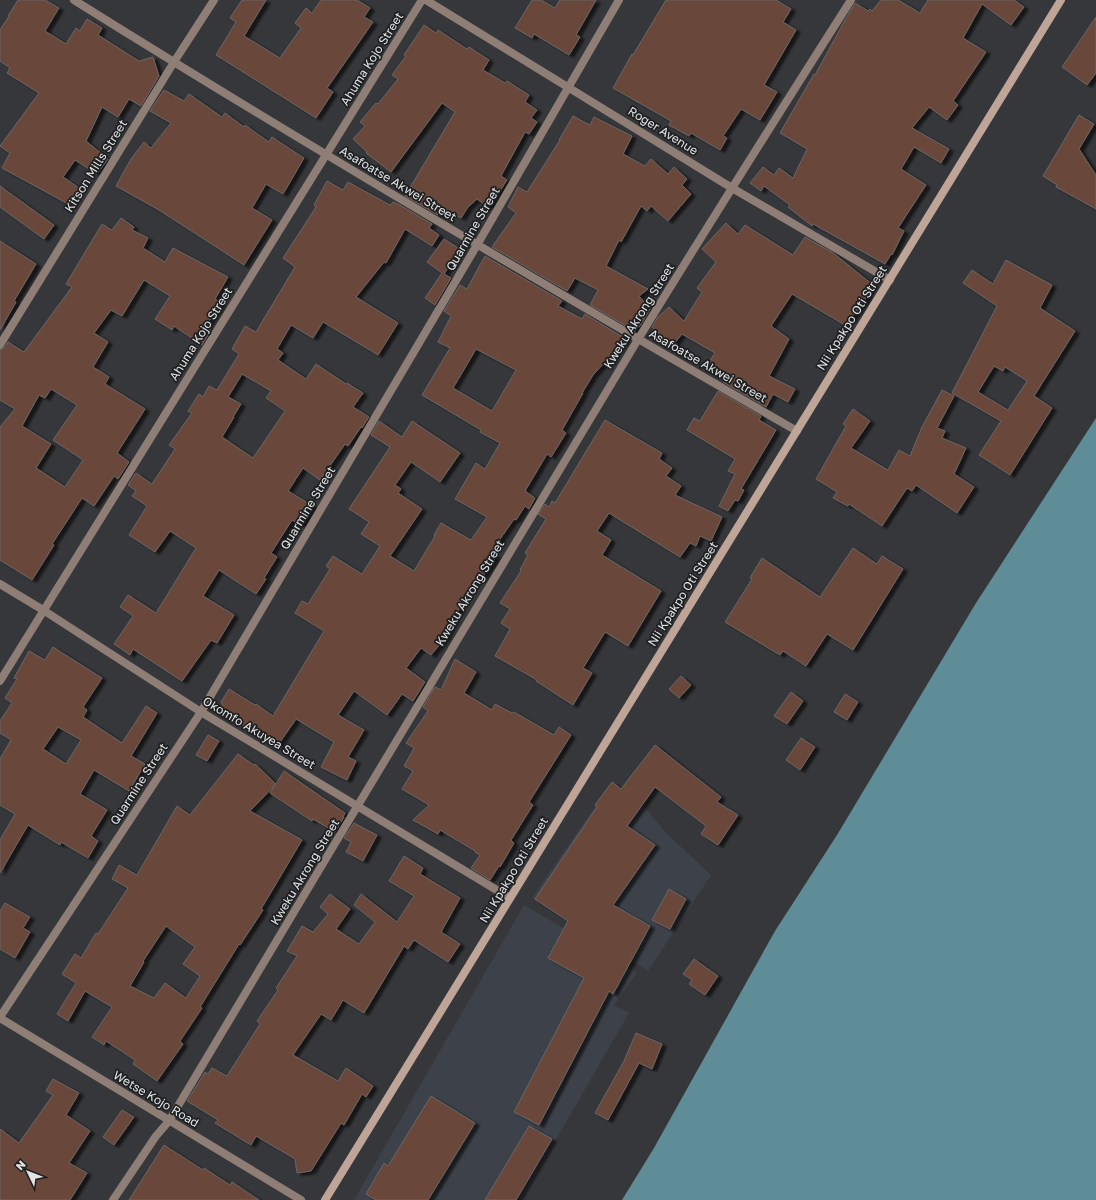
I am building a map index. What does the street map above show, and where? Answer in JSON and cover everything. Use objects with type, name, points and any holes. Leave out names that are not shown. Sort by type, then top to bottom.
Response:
[{"type":"main road","name":"Nii Kpakpo Oti Street","points":[[325,1200],[1061,0]]},
{"type":"street","name":"Asafoatse Akwei Street","points":[[74,0],[326,156],[638,340],[797,431]]},
{"type":"street","name":"Kitson Mills Street","points":[[0,345],[174,62],[214,0]]},
{"type":"street","name":"Ahuma Kojo Street","points":[[0,681],[422,0]]},
{"type":"street","name":"Roger Avenue","points":[[426,0],[732,188],[890,280]]},
{"type":"street","name":"Quarmine Street","points":[[0,1018],[201,712],[478,245],[619,0]]},
{"type":"street","name":"Kweku Akrong Street","points":[[113,1200],[156,1136],[169,1121],[454,644],[638,340],[851,0]]},
{"type":"street","name":"Okomfo Akuyea Street","points":[[0,584],[201,712],[510,898]]},
{"type":"street","name":"Wetse Kojo Road","points":[[0,1018],[301,1200]]},
{"type":"shaded area","points":[[612,782],[642,804],[663,830],[711,875],[648,971],[532,898]]},
{"type":"shaded area","points":[[524,905],[637,972],[614,1005],[629,1013],[521,1200],[354,1200]]},
{"type":"water","points":[[1096,418],[1096,1200],[622,1200],[654,1148],[775,931],[837,835],[976,603]]},
{"type":"building","points":[[18,0],[45,0],[59,8],[45,31],[66,44],[76,28],[80,31],[87,19],[102,28],[98,35],[139,61],[153,57],[159,76],[141,106],[129,99],[118,117],[102,107],[86,141],[108,159],[97,174],[75,160],[63,177],[79,188],[70,205],[2,168],[10,153],[0,146],[39,93],[7,73],[10,68],[0,61],[0,30]]},
{"type":"building","points":[[242,0],[266,0],[244,36],[280,58],[301,28],[295,23],[306,8],[312,13],[321,0],[357,0],[370,8],[364,17],[373,22],[327,88],[333,92],[316,118],[216,55],[236,22],[230,18]]},
{"type":"building","points":[[532,0],[541,0],[555,8],[560,0],[596,0],[576,35],[580,37],[569,55],[534,34],[532,38],[515,28]]},
{"type":"building","points":[[666,0],[776,0],[791,9],[783,22],[796,30],[764,85],[777,92],[760,120],[741,109],[723,136],[727,138],[720,150],[691,133],[689,136],[669,125],[671,121],[613,88],[632,54],[633,55]]},
{"type":"building","points":[[881,0],[898,0],[920,13],[928,0],[1014,0],[1024,7],[1011,25],[982,4],[963,38],[986,52],[953,101],[958,105],[947,120],[929,107],[912,128],[949,149],[941,163],[914,147],[901,169],[926,185],[898,228],[904,231],[892,255],[891,254],[885,264],[813,224],[812,226],[788,207],[790,205],[764,186],[761,191],[750,183],[763,167],[774,175],[779,168],[793,178],[807,149],[780,133],[814,74],[815,75],[855,3],[868,11],[870,9],[872,11]]},
{"type":"building","points":[[1096,17],[1096,73],[1087,85],[1062,67]]},
{"type":"building","points":[[424,25],[436,33],[438,30],[467,49],[469,47],[489,60],[483,70],[505,83],[507,81],[529,95],[525,102],[537,110],[531,118],[537,122],[529,134],[525,132],[501,176],[507,180],[494,200],[488,207],[477,199],[468,207],[461,218],[444,208],[438,215],[405,196],[455,112],[442,103],[391,172],[366,153],[367,152],[353,139],[365,126],[360,122],[376,103],[378,104],[398,79],[392,75],[406,56],[404,55]]},
{"type":"building","points":[[164,90],[184,101],[189,94],[222,117],[225,113],[244,127],[245,125],[269,142],[272,137],[304,158],[283,194],[266,184],[252,208],[272,220],[244,265],[159,210],[116,186],[131,159],[144,142],[151,148],[171,123],[150,111]]},
{"type":"building","points":[[1079,115],[1094,124],[1079,149],[1096,175],[1096,209],[1056,187],[1057,185],[1043,176]]},
{"type":"building","points":[[573,116],[590,125],[594,117],[632,136],[623,154],[645,166],[651,159],[668,174],[674,167],[687,179],[682,185],[691,194],[668,221],[651,206],[647,211],[641,206],[621,242],[619,240],[606,266],[648,289],[639,296],[650,309],[640,326],[635,331],[590,305],[598,290],[575,278],[567,291],[492,247],[516,213],[508,207],[518,187],[527,192],[560,140]]},
{"type":"building","points":[[327,181],[343,190],[348,182],[390,205],[393,202],[400,205],[432,224],[429,228],[439,235],[432,246],[405,229],[386,263],[384,262],[356,297],[398,323],[378,355],[323,322],[313,338],[291,325],[277,349],[283,353],[278,360],[306,379],[316,364],[346,384],[347,383],[363,393],[353,407],[369,417],[348,446],[345,444],[320,480],[303,468],[288,491],[313,506],[301,525],[292,520],[271,553],[277,557],[264,578],[266,579],[256,594],[219,570],[203,596],[234,615],[217,643],[211,640],[182,681],[133,649],[130,655],[114,644],[133,616],[120,607],[128,595],[156,613],[196,548],[170,531],[155,552],[129,535],[147,506],[132,496],[136,491],[128,485],[136,473],[152,484],[175,449],[169,445],[192,413],[188,411],[199,394],[203,397],[209,386],[217,390],[239,354],[232,349],[245,326],[256,332],[295,267],[283,258],[316,207],[314,205]],"holes":[[[242,374],[271,391],[266,398],[285,411],[253,458],[222,437],[241,404],[228,397]]]},
{"type":"building","points":[[0,186],[54,225],[44,239],[0,207]]},
{"type":"building","points":[[121,218],[134,227],[132,230],[148,238],[143,248],[165,262],[173,248],[228,277],[215,299],[221,303],[206,326],[211,330],[202,345],[174,326],[172,330],[155,319],[170,296],[144,280],[122,316],[111,310],[94,333],[108,342],[93,367],[109,377],[105,384],[145,409],[117,453],[129,462],[118,479],[114,476],[94,506],[82,498],[52,544],[54,545],[32,580],[0,560],[0,427],[15,409],[0,400],[0,350],[4,348],[8,342],[24,352],[72,287],[66,284],[102,224],[112,230]],"holes":[[[51,389],[77,405],[53,440],[83,460],[65,487],[36,468],[51,444],[22,426],[39,395],[45,398]]]},
{"type":"building","points":[[726,223],[738,234],[745,225],[793,255],[805,237],[832,252],[873,285],[866,294],[868,295],[845,325],[792,294],[771,326],[789,339],[769,376],[795,389],[788,402],[773,394],[766,407],[723,382],[727,376],[708,363],[715,353],[682,334],[673,345],[652,327],[658,317],[669,307],[684,321],[702,292],[697,288],[716,262],[702,249]]},
{"type":"building","points":[[444,239],[460,249],[444,274],[451,278],[435,305],[425,298],[442,273],[427,262]]},
{"type":"building","points":[[0,241],[36,264],[14,301],[16,302],[0,330]]},
{"type":"building","points":[[485,256],[562,301],[558,306],[582,319],[585,314],[626,339],[593,375],[582,393],[562,430],[566,433],[551,457],[547,454],[525,491],[535,498],[529,509],[525,506],[491,552],[496,556],[483,576],[479,574],[469,589],[445,638],[431,655],[421,648],[406,668],[425,682],[413,701],[402,694],[387,715],[354,691],[338,715],[364,730],[348,757],[356,761],[347,780],[321,767],[334,742],[296,719],[278,745],[252,732],[225,712],[221,702],[229,689],[255,705],[256,704],[273,716],[324,631],[295,613],[302,601],[308,604],[330,569],[326,566],[333,556],[362,574],[380,546],[361,534],[369,522],[349,509],[390,447],[371,435],[379,421],[402,437],[412,421],[460,453],[440,482],[411,462],[395,485],[401,489],[398,493],[422,509],[390,556],[414,571],[441,523],[471,540],[487,517],[455,499],[476,463],[485,469],[500,443],[422,395],[450,348],[438,342],[451,316],[444,311],[460,285],[467,289]],"holes":[[[476,349],[516,370],[492,411],[453,388]]]},
{"type":"building","points":[[1006,260],[1052,285],[1040,308],[1075,331],[1034,396],[1052,408],[1010,475],[979,455],[1001,421],[952,393],[997,306],[963,283],[972,270],[993,284]],"holes":[[[994,366],[1003,371],[1005,367],[1027,381],[1008,410],[978,392]]]},
{"type":"building","points":[[942,390],[954,396],[937,428],[945,431],[942,438],[966,448],[954,474],[974,487],[957,513],[916,485],[912,491],[907,488],[882,526],[849,504],[848,506],[833,498],[837,492],[816,479],[846,426],[843,424],[853,409],[870,421],[851,448],[888,470],[899,450],[910,456],[922,427]]},
{"type":"building","points":[[718,391],[761,416],[759,420],[776,430],[741,489],[744,490],[738,501],[735,500],[728,511],[719,506],[735,474],[728,471],[735,459],[687,430],[694,418],[700,421]]},
{"type":"building","points":[[605,420],[662,453],[659,459],[672,468],[666,476],[681,486],[675,495],[722,517],[711,541],[700,536],[696,546],[690,543],[680,557],[609,513],[597,531],[611,540],[602,555],[661,591],[628,646],[605,632],[583,668],[592,673],[573,705],[536,681],[537,680],[495,656],[510,629],[501,623],[510,609],[500,603],[521,571],[520,570],[528,555],[525,553],[546,519],[538,514],[545,504],[549,507],[552,501],[555,503]]},
{"type":"building","points":[[853,548],[877,564],[882,556],[903,569],[853,650],[827,634],[806,666],[783,651],[780,655],[725,622],[752,579],[750,578],[762,558],[820,597]]},
{"type":"building","points":[[53,647],[102,678],[83,707],[87,710],[83,717],[122,743],[146,706],[157,713],[131,756],[145,764],[129,791],[94,770],[80,794],[107,810],[91,836],[98,841],[88,858],[61,842],[60,845],[28,825],[0,873],[0,840],[15,814],[0,805],[0,759],[11,740],[0,733],[0,721],[12,703],[5,698],[17,679],[14,678],[29,651],[45,660]],"holes":[[[58,727],[81,740],[66,764],[43,749]]]},
{"type":"building","points":[[455,659],[476,672],[464,693],[492,710],[495,704],[512,713],[514,712],[554,735],[559,727],[571,735],[529,802],[533,805],[511,840],[514,843],[500,867],[499,866],[490,880],[471,868],[480,855],[475,851],[440,830],[438,834],[413,820],[429,805],[402,789],[413,771],[404,766],[414,748],[406,743],[428,711],[423,707],[434,688],[436,687],[441,690]]},
{"type":"building","points":[[681,676],[691,685],[679,698],[669,689]]},
{"type":"building","points":[[791,692],[803,701],[787,724],[774,716]]},
{"type":"building","points":[[845,694],[858,702],[847,720],[834,712]]},
{"type":"building","points":[[208,735],[219,741],[207,761],[196,755]]},
{"type":"building","points":[[801,738],[815,747],[800,770],[786,760]]},
{"type":"building","points":[[655,745],[721,797],[717,802],[738,815],[718,845],[701,834],[706,826],[655,787],[627,826],[655,845],[613,905],[650,926],[613,994],[609,991],[539,1125],[514,1112],[584,978],[548,958],[568,921],[535,899],[597,807],[595,805],[612,782],[621,789]]},
{"type":"building","points":[[238,754],[254,765],[255,764],[276,784],[250,811],[302,840],[261,909],[263,910],[240,945],[239,944],[200,1007],[202,1008],[180,1041],[183,1044],[157,1081],[133,1064],[135,1060],[106,1041],[104,1045],[92,1037],[112,1007],[85,991],[68,1021],[57,1014],[76,983],[62,974],[75,954],[81,958],[96,933],[98,934],[128,888],[112,879],[119,865],[137,875],[177,806],[190,815]],"holes":[[[166,926],[195,947],[183,964],[200,976],[186,998],[165,983],[154,998],[130,986],[144,962],[143,961]]]},
{"type":"building","points":[[284,771],[345,813],[335,832],[313,819],[312,821],[270,793]]},
{"type":"building","points":[[354,823],[377,835],[363,861],[346,852],[351,842],[344,838]]},
{"type":"building","points":[[404,856],[423,868],[420,874],[460,898],[441,932],[460,944],[448,962],[414,940],[408,949],[404,946],[364,1013],[343,1000],[331,1020],[321,1014],[293,1055],[338,1081],[346,1068],[373,1086],[366,1097],[362,1094],[344,1125],[341,1123],[311,1171],[297,1173],[295,1159],[256,1136],[251,1145],[215,1123],[218,1120],[187,1101],[205,1072],[208,1074],[212,1068],[227,1076],[260,1024],[257,1021],[278,990],[276,988],[297,956],[287,951],[302,926],[313,932],[328,914],[320,907],[330,894],[350,909],[336,929],[359,944],[375,922],[354,905],[361,894],[397,922],[414,896],[389,881]]},
{"type":"building","points":[[669,889],[686,899],[670,929],[652,920]]},
{"type":"building","points":[[5,903],[30,917],[23,928],[30,932],[15,958],[0,949],[0,911]]},
{"type":"building","points":[[694,959],[718,976],[705,995],[689,984],[692,980],[683,974]]},
{"type":"building","points":[[636,1033],[662,1044],[652,1069],[639,1063],[608,1120],[595,1113],[624,1061]]},
{"type":"building","points":[[53,1079],[79,1093],[66,1115],[90,1131],[69,1163],[87,1173],[70,1200],[0,1200],[0,1129],[19,1143],[53,1095],[46,1091]]},
{"type":"building","points":[[431,1096],[475,1123],[428,1200],[376,1200],[366,1194],[384,1163],[388,1166]]},
{"type":"building","points":[[122,1110],[134,1117],[114,1145],[103,1137]]},
{"type":"building","points":[[529,1126],[552,1139],[516,1200],[485,1200]]},
{"type":"building","points":[[164,1145],[203,1170],[204,1168],[230,1185],[232,1182],[259,1200],[129,1200]]}]
